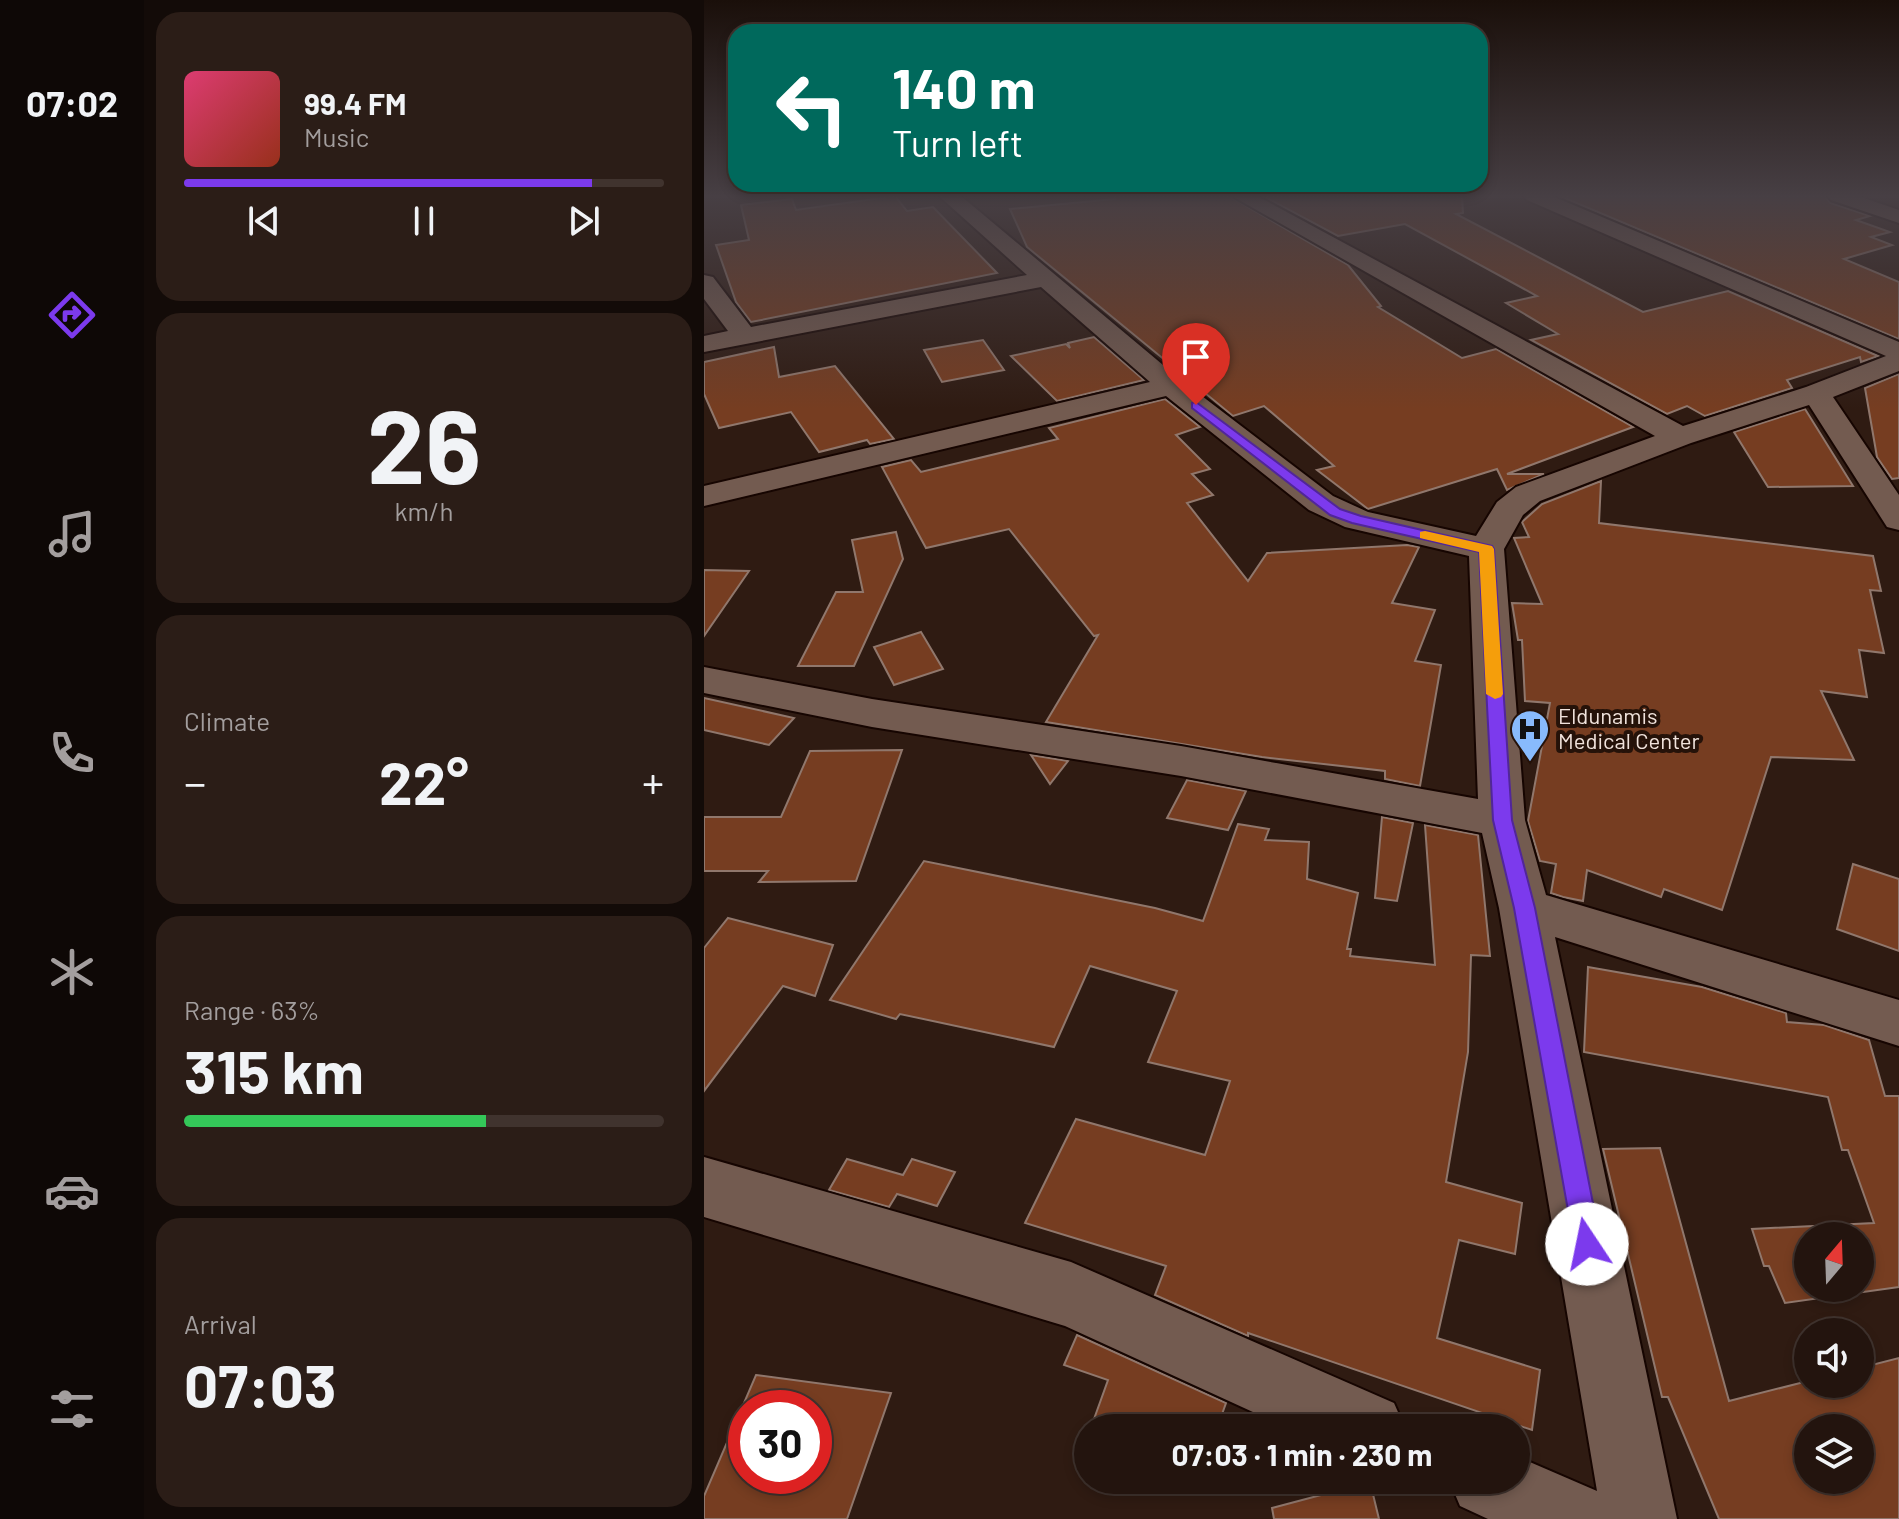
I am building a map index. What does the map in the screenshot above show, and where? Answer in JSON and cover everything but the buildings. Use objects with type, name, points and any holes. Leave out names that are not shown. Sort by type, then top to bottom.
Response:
[{"type":"street","points":[[1031,267],[1171,386],[1335,512],[1357,520],[1486,549]]},
{"type":"street","points":[[1371,267],[1680,437]]},
{"type":"street","points":[[1700,267],[1899,352]]},
{"type":"street","points":[[704,344],[1045,279]]},
{"type":"street","points":[[704,282],[744,335]]},
{"type":"street","points":[[1639,1519],[1524,908],[1502,820],[1486,549],[1509,509],[1528,494],[1899,361]]},
{"type":"street","points":[[704,496],[1171,386]]},
{"type":"street","points":[[1816,393],[1899,520]]},
{"type":"street","points":[[704,680],[872,713],[1181,761],[1502,820]]},
{"type":"street","points":[[1524,908],[1899,1023]]},
{"type":"street","points":[[704,1187],[1071,1295],[1338,1414]]},
{"type":"street","points":[[1517,1494],[1573,1519]]},
{"type":"slow traffic","points":[[1425,535],[1486,549],[1495,694]]},
{"type":"place","name":"Eldunamis Medical Center","points":[[1530,763]]},
{"type":"route","points":[[1196,405],[1335,512],[1357,520],[1486,549],[1502,820],[1524,908],[1587,1244]]}]
